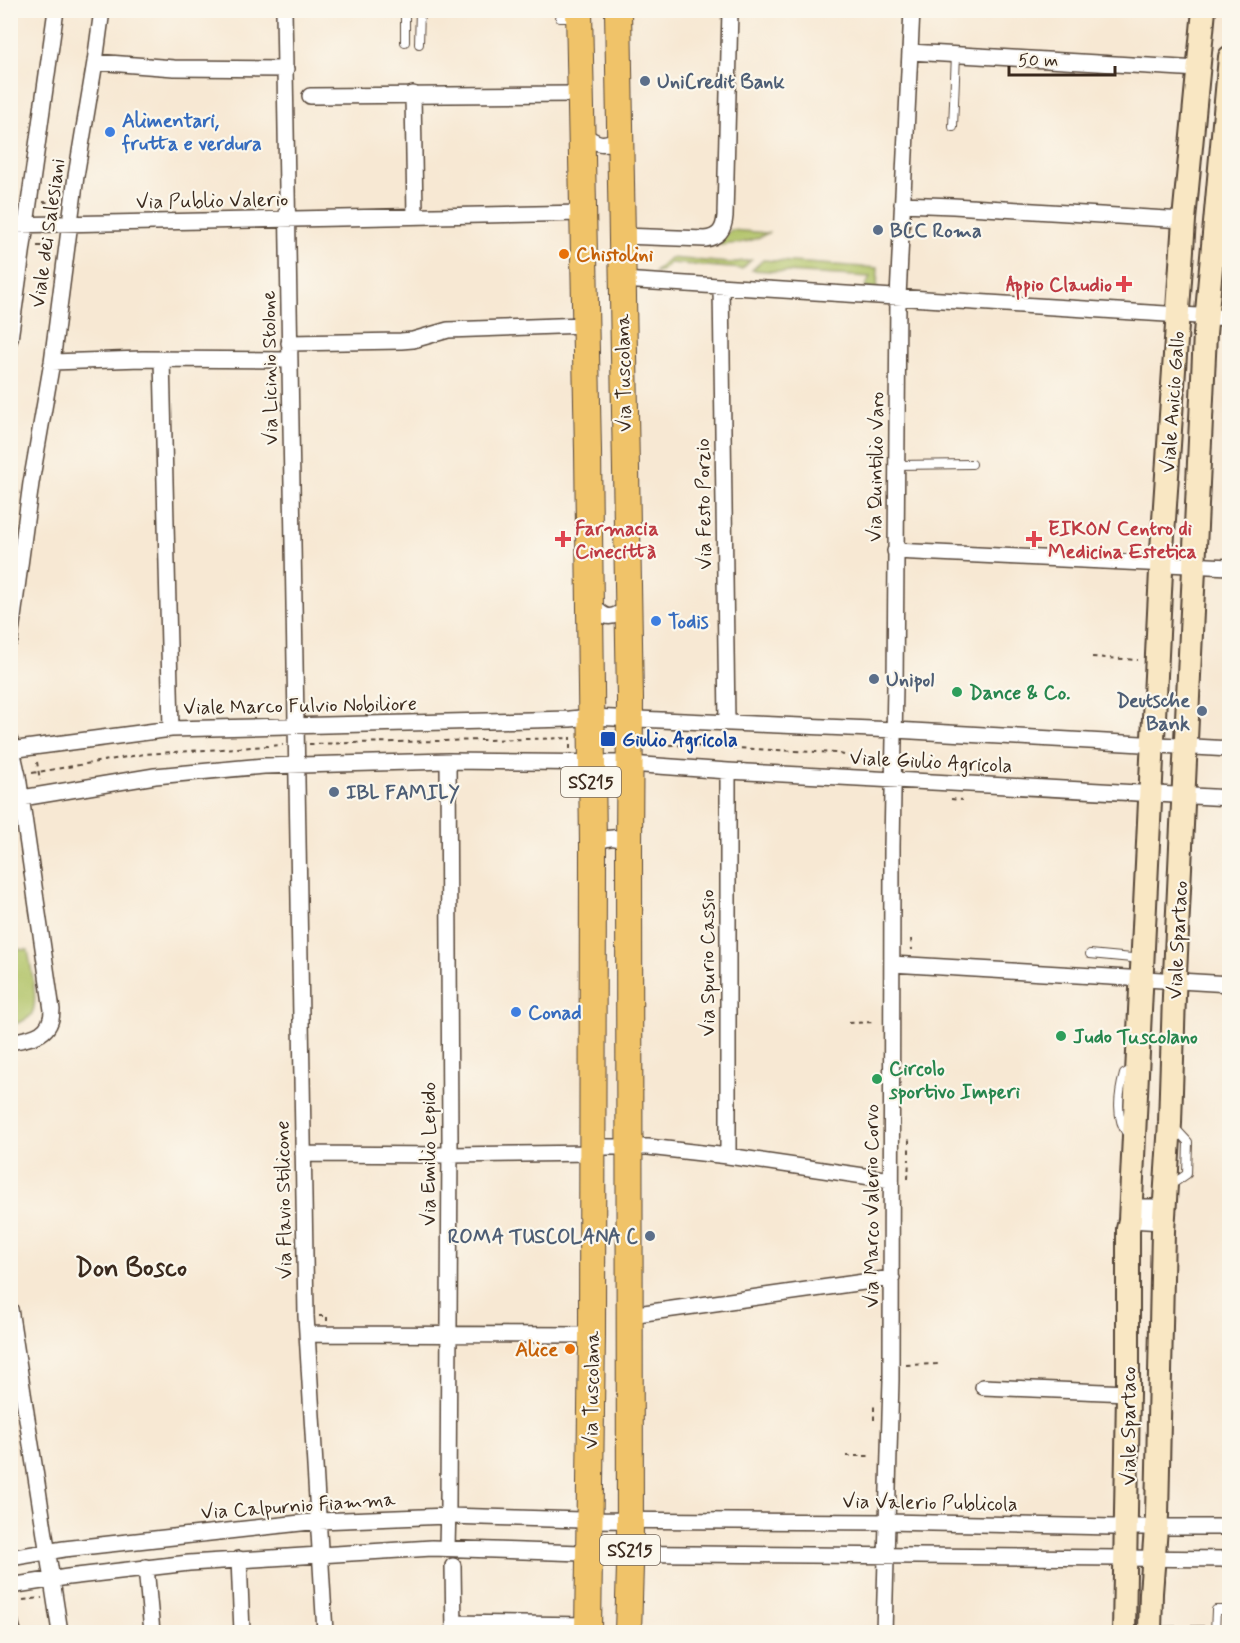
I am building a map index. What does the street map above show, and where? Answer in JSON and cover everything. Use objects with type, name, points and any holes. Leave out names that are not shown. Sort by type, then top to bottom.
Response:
[{"type":"main road","name":"Via Tuscolana","points":[[618,10],[630,718],[630,1552],[628,1632]]},
{"type":"main road","name":"Via Tuscolana","points":[[573,16],[580,94],[590,600],[580,724],[581,759],[593,845],[592,1335],[588,1628]]},
{"type":"street","name":"Viale dei Salesiani","points":[[10,339],[56,10]]},
{"type":"street","name":"Viale dei Salesiani","points":[[10,640],[31,483],[52,362],[69,224],[102,10]]},
{"type":"street","name":"Via Licinio Stolone","points":[[284,10],[297,766]]},
{"type":"street","points":[[622,236],[710,239],[720,233],[723,228],[730,10]]},
{"type":"street","points":[[912,10],[910,52],[1199,69]]},
{"type":"street","name":"Viale Anicio Gallo","points":[[1151,794],[1161,563],[1177,315],[1204,10]]},
{"type":"street","name":"Via Quintilio Varo","points":[[893,772],[898,297],[910,52]]},
{"type":"street","name":"Viale Anicio Gallo","points":[[1186,746],[1206,316],[1230,57]]},
{"type":"street","points":[[95,62],[174,68],[286,69]]},
{"type":"street","points":[[413,94],[415,216]]},
{"type":"street","points":[[310,96],[580,94]]},
{"type":"street","points":[[581,132],[599,144],[620,138]]},
{"type":"street","points":[[902,204],[1184,220]]},
{"type":"street","name":"Via Publio Valerio","points":[[10,225],[582,213]]},
{"type":"street","points":[[622,280],[1230,318]]},
{"type":"street","name":"Via Festo Porzio","points":[[721,286],[728,722]]},
{"type":"street","points":[[289,343],[401,341],[455,329],[585,325]]},
{"type":"street","points":[[162,359],[171,729]]},
{"type":"street","points":[[52,362],[162,359],[290,360]]},
{"type":"street","points":[[895,550],[1230,567]]},
{"type":"street","points":[[590,600],[601,614],[608,617],[615,617],[627,608]]},
{"type":"street","points":[[580,724],[630,718]]},
{"type":"street","name":"Viale Giulio Agricola","points":[[630,718],[1230,748]]},
{"type":"street","name":"Viale Marco Fulvio Nobiliore","points":[[11,747],[171,729],[570,719],[580,724]]},
{"type":"street","name":"Viale Spartaco","points":[[1150,1632],[1156,1527],[1164,1206],[1170,1123],[1186,746]]},
{"type":"street","points":[[10,1042],[28,1039],[43,1032],[49,1025],[52,1015],[16,799],[11,747]]},
{"type":"street","points":[[16,799],[155,776],[264,766],[581,759],[629,764]]},
{"type":"street","name":"Via Emilio Lepido","points":[[447,1547],[450,1155],[448,761]]},
{"type":"street","name":"Viale Giulio Agricola","points":[[629,764],[728,771],[893,772],[1151,794],[1184,795],[1225,791]]},
{"type":"street","name":"Via Flavio Stilicone","points":[[297,766],[307,1334],[326,1632]]},
{"type":"street","name":"Via Spurio Cassio","points":[[728,771],[728,1156]]},
{"type":"street","name":"Via Marco Valerio Corvo","points":[[884,1632],[891,1411],[893,772]]},
{"type":"street","name":"Viale Spartaco","points":[[1124,1632],[1127,1527],[1128,1229],[1131,1213],[1151,794]]},
{"type":"street","points":[[593,845],[603,839],[614,837],[622,840],[629,848]]},
{"type":"street","points":[[892,964],[1142,970],[1175,981],[1230,984]]},
{"type":"street","points":[[303,1154],[450,1155],[648,1147],[728,1156],[891,1180]]},
{"type":"street","points":[[1131,1213],[1164,1206]]},
{"type":"street","points":[[630,1315],[892,1278]]},
{"type":"street","points":[[10,1309],[60,1632]]},
{"type":"street","points":[[307,1334],[592,1335]]},
{"type":"street","points":[[983,1387],[1128,1393]]},
{"type":"street","name":"Via Calpurnio Fiamma","points":[[10,1558],[172,1536],[319,1521],[448,1516],[590,1520]]},
{"type":"street","name":"Via Valerio Publicola","points":[[590,1520],[1230,1527]]},
{"type":"street","points":[[10,1586],[146,1567],[239,1559],[320,1561],[447,1547],[590,1553],[1230,1559]]},
{"type":"street","points":[[239,1559],[242,1632]]},
{"type":"street","points":[[453,1566],[454,1628],[588,1628]]},
{"type":"street","points":[[146,1567],[152,1632]]},
{"type":"street","points":[[10,1620],[13,1632]]},
{"type":"lane","points":[[405,10],[405,42]]},
{"type":"lane","points":[[420,10],[420,44]]},
{"type":"lane","points":[[953,127],[958,54]]},
{"type":"lane","points":[[897,465],[972,464]]},
{"type":"lane","points":[[1090,954],[1132,958],[1142,970]]},
{"type":"lane","points":[[1150,1632],[1215,1631],[1216,1610],[1230,1610]]},
{"type":"path","points":[[37,202],[63,203]]},
{"type":"path","points":[[31,246],[58,246]]},
{"type":"path","points":[[1092,657],[1144,661]]},
{"type":"path","points":[[580,724],[581,759]]},
{"type":"path","points":[[650,744],[836,753],[876,764],[893,772]]},
{"type":"path","points":[[37,760],[40,783]]},
{"type":"path","points":[[1225,791],[1230,780]]},
{"type":"path","points":[[951,799],[968,800]]},
{"type":"path","points":[[911,939],[912,950]]},
{"type":"path","points":[[849,1023],[879,1022]]},
{"type":"path","points":[[909,1136],[909,1153]]},
{"type":"path","points":[[908,1179],[909,1159]]},
{"type":"path","points":[[10,1198],[13,1224]]},
{"type":"path","points":[[319,1316],[327,1316],[327,1320]]},
{"type":"path","points":[[906,1365],[937,1365],[935,1364]]},
{"type":"path","points":[[874,1406],[874,1420]]},
{"type":"path","points":[[846,1456],[873,1456]]},
{"type":"path","points":[[18,1600],[45,1598]]},
{"type":"green space","points":[[731,230],[768,233],[743,242],[716,245]]},
{"type":"green space","points":[[670,258],[729,263],[751,260],[742,269],[670,263],[660,272],[655,272]]},
{"type":"green space","points":[[763,260],[878,268],[877,289],[865,288],[870,277],[752,270]]},
{"type":"green space","points":[[15,949],[28,950],[35,1002],[29,1017],[11,1025],[11,965]]},
{"type":"place","name":"UniCredit Bank","points":[[645,81]]},
{"type":"place","name":"Alimentari, frutta e verdura","points":[[110,132]]},
{"type":"place","name":"BCC Roma","points":[[878,230]]},
{"type":"place","name":"Chistolini","points":[[564,254]]},
{"type":"place","name":"Appio Claudio","points":[[1124,284]]},
{"type":"place","name":"Farmacia Cinecittà","points":[[563,539]]},
{"type":"place","name":"EIKON Centro di Medicina Estetica","points":[[1034,539]]},
{"type":"place","name":"Todis","points":[[656,621]]},
{"type":"place","name":"Unipol","points":[[874,679]]},
{"type":"place","name":"Dance & Co.","points":[[957,692]]},
{"type":"place","name":"Deutsche Bank","points":[[1202,711]]},
{"type":"place","name":"Giulio Agricola","points":[[608,739]]},
{"type":"place","name":"IBL FAMILY","points":[[334,792]]},
{"type":"place","name":"Conad","points":[[516,1012]]},
{"type":"place","name":"Judo Tuscolano","points":[[1061,1036]]},
{"type":"place","name":"Circolo sportivo Imperi","points":[[877,1079]]},
{"type":"place","name":"ROMA TUSCOLANA C","points":[[650,1236]]},
{"type":"place","name":"Alice","points":[[570,1349]]},
{"type":"district","name":"Don Bosco","points":[[131,1267]]}]
